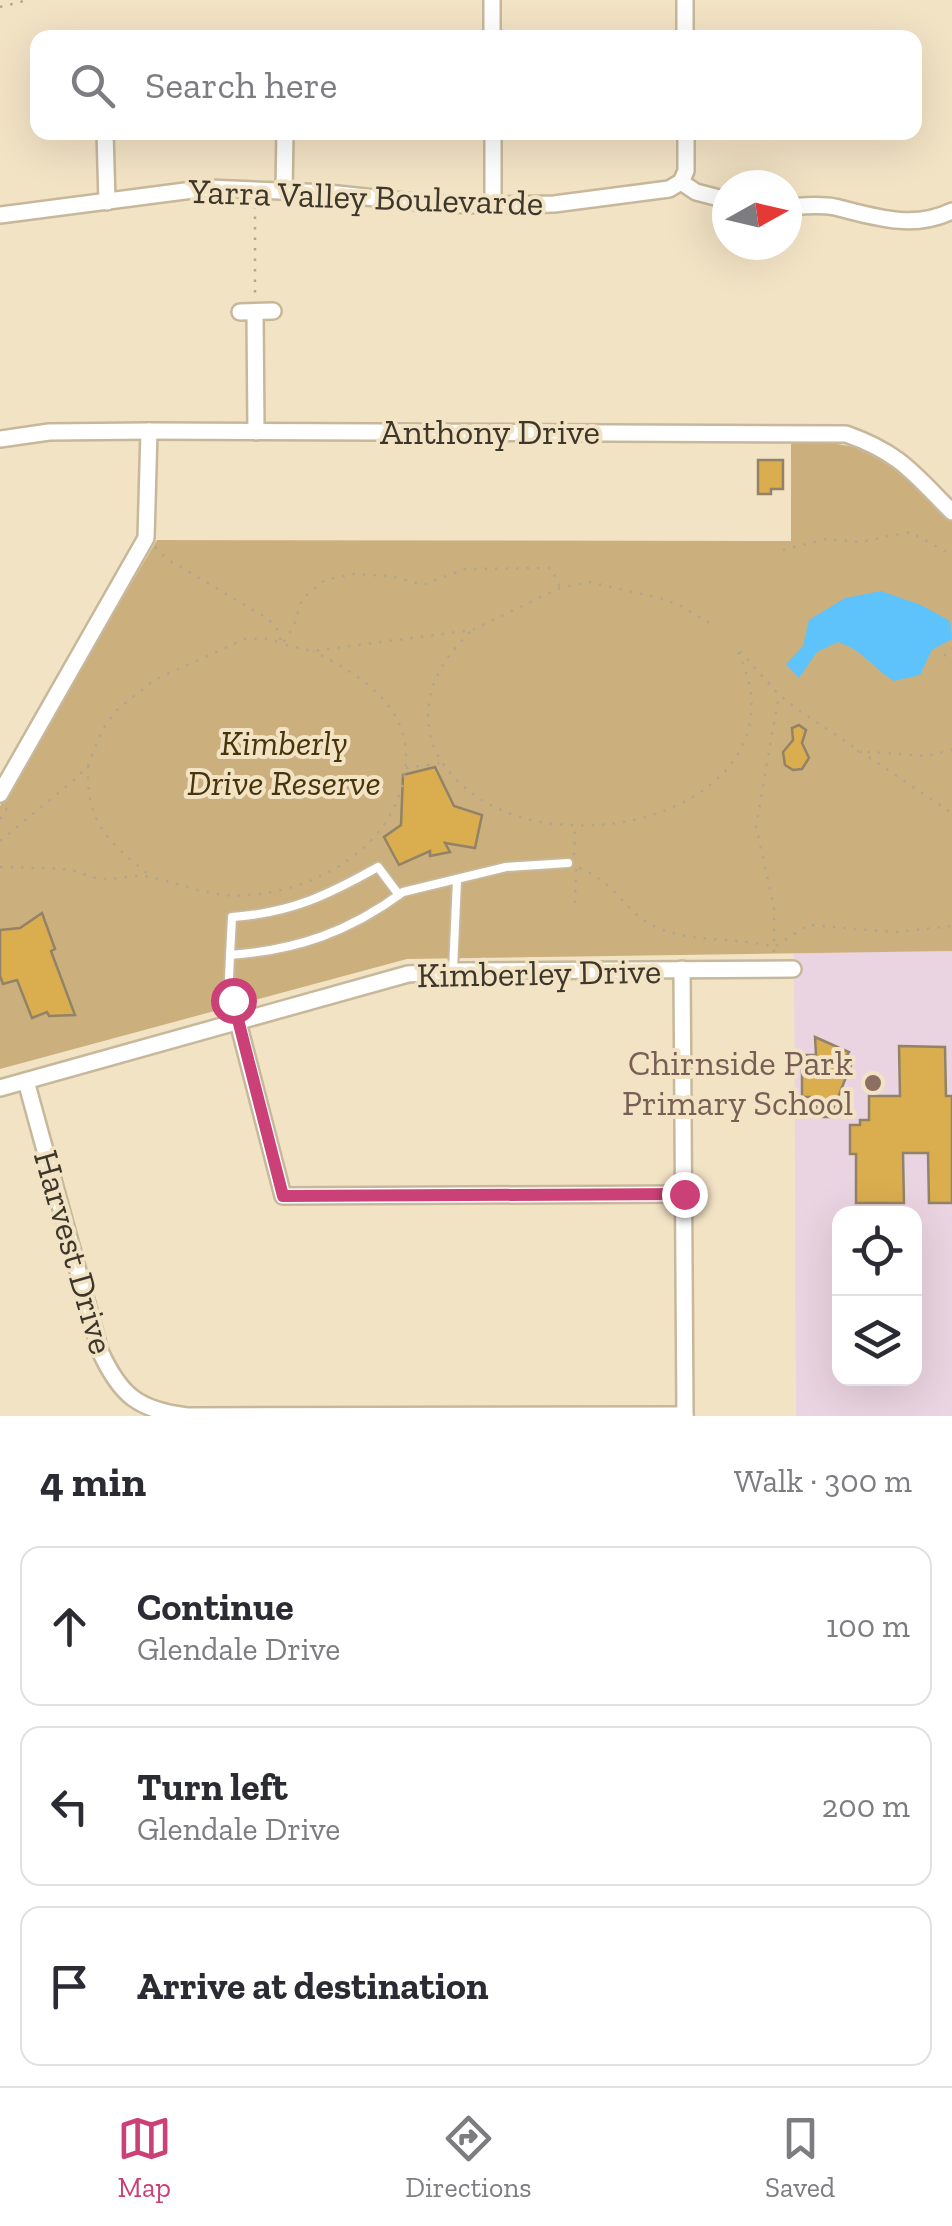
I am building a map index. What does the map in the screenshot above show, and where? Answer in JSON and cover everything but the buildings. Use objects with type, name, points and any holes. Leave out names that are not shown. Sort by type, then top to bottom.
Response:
[{"type":"street","points":[[492,0],[492,30]]},
{"type":"street","points":[[685,0],[686,30]]},
{"type":"street","points":[[105,140],[107,202]]},
{"type":"street","points":[[284,191],[285,140]]},
{"type":"street","points":[[493,140],[493,205]]},
{"type":"street","points":[[686,140],[686,170],[681,182],[712,196]]},
{"type":"street","name":"Yarra Valley Boulevarde","points":[[0,216],[173,190],[284,191],[432,204],[493,205],[576,202],[669,189],[681,182]]},
{"type":"street","points":[[802,206],[818,205],[882,220],[914,221],[952,211]]},
{"type":"street","points":[[256,432],[248,312],[273,312]]},
{"type":"street","name":"Anthony Drive","points":[[0,440],[49,432],[846,434],[901,460],[923,478],[952,512]]},
{"type":"street","points":[[0,794],[146,538],[148,432]]},
{"type":"street","points":[[682,969],[685,1416]]},
{"type":"street","name":"Kimberley Drive","points":[[0,1088],[379,980],[453,971],[793,969]]},
{"type":"street","points":[[238,1022],[283,1196],[684,1194]]},
{"type":"street","name":"Harvest Drive","points":[[26,1081],[100,1351],[126,1395],[146,1406],[187,1416],[685,1416]]},
{"type":"lane","points":[[230,955],[273,952],[320,940],[352,926],[399,895],[506,867],[572,865]]},
{"type":"lane","points":[[238,1022],[230,978],[232,917],[284,910],[326,896],[378,867],[399,895]]},
{"type":"lane","points":[[453,971],[457,880]]},
{"type":"path","points":[[0,7],[28,0]]},
{"type":"path","points":[[248,312],[254,190]]},
{"type":"path","points":[[784,550],[826,539],[860,542],[910,532],[952,555]]},
{"type":"path","points":[[146,538],[167,560],[265,616],[276,626],[282,644]]},
{"type":"path","points":[[282,644],[293,628],[302,599],[324,580],[354,574],[392,576],[423,585],[465,569],[552,568],[560,588]]},
{"type":"path","points":[[314,652],[472,630],[560,588],[588,582],[624,588],[681,606],[715,626]]},
{"type":"path","points":[[472,630],[448,656],[432,684],[428,706],[431,741],[442,763],[466,791],[494,808],[530,822],[574,828],[638,819],[688,799],[725,772],[746,740],[753,720],[752,688],[736,648],[779,694],[856,751],[952,813]]},
{"type":"path","points":[[0,842],[88,766],[102,730],[117,710],[154,680],[245,639],[271,639],[314,652],[352,671],[377,692],[400,726],[406,749],[400,798],[392,816],[354,856],[302,884],[256,894],[224,894],[130,875],[102,880],[72,870],[0,867]]},
{"type":"path","points":[[944,656],[952,648]]},
{"type":"path","points":[[773,969],[774,908],[756,826],[779,694]]},
{"type":"path","points":[[856,751],[927,756],[952,750]]},
{"type":"path","points":[[406,768],[442,763]]},
{"type":"path","points":[[88,766],[90,804],[106,836],[154,878]]},
{"type":"path","points":[[574,828],[575,903]]},
{"type":"path","points":[[572,865],[616,890],[653,926],[684,935],[750,940],[774,947],[808,925],[895,932],[952,926]]},
{"type":"shaded area","name":"Chirnside Park Primary School","points":[[952,951],[952,1416],[796,1416],[794,953]]},
{"type":"green space","name":"Kimberly Drive Reserve","points":[[791,440],[845,445],[883,458],[914,481],[952,520],[952,951],[407,959],[0,1069],[0,806],[157,540],[791,541]]},
{"type":"water","points":[[881,591],[921,605],[950,621],[952,639],[932,650],[920,675],[894,681],[855,650],[838,642],[817,652],[799,678],[786,664],[803,646],[809,620],[845,598]]},
{"type":"place","name":"Chirnside Park Primary School","points":[[873,1083]]},
{"type":"route","points":[[233,1000],[283,1196],[684,1194]]}]
